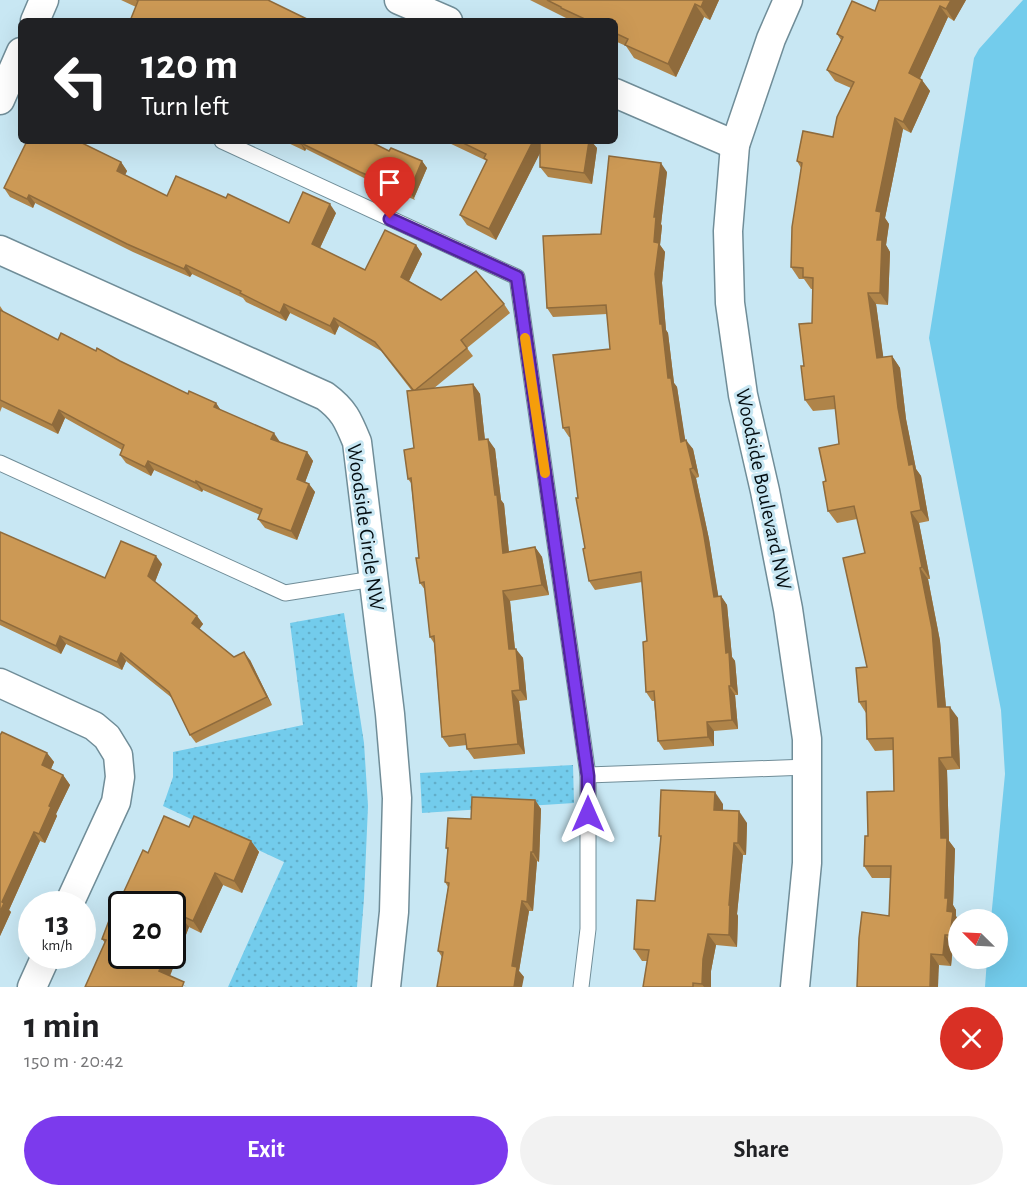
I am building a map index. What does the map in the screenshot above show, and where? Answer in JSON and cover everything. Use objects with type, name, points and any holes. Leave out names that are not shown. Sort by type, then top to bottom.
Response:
[{"type":"street","points":[[35,18],[44,0]]},
{"type":"street","points":[[399,0],[441,18]]},
{"type":"street","name":"Woodside Boulevard NW","points":[[788,0],[771,39],[735,145],[728,231],[730,303],[743,395],[788,609],[807,739],[807,863],[795,987]]},
{"type":"street","points":[[0,100],[18,59]]},
{"type":"street","points":[[618,94],[735,145]]},
{"type":"street","name":"Woodside Circle NW","points":[[0,249],[325,396],[339,406],[350,425],[357,442],[390,714],[397,798],[394,912],[386,987]]},
{"type":"street","points":[[0,683],[94,726],[107,737],[118,755],[120,777],[116,801],[75,891]]},
{"type":"street","points":[[32,987],[40,969]]},
{"type":"lane","points":[[229,144],[517,277],[588,776],[588,929],[581,987]]},
{"type":"lane","points":[[0,463],[285,593],[373,579]]},
{"type":"lane","points":[[588,776],[807,767]]},
{"type":"shaded area","points":[[1023,0],[1027,0],[1027,987],[985,987],[986,969],[1008,969],[1008,909],[992,909],[1005,774],[1001,710],[929,338],[974,58],[979,49]]},
{"type":"shaded area","points":[[344,613],[364,743],[368,806],[357,987],[228,987],[284,862],[163,806],[173,777],[173,752],[303,725],[290,623]]},
{"type":"shaded area","points":[[573,765],[574,803],[422,813],[420,773]]},
{"type":"building","points":[[268,0],[305,18],[131,18],[138,1]]},
{"type":"building","points":[[547,0],[704,0],[701,7],[695,4],[668,64],[625,45],[628,39],[618,34],[618,18],[583,18]]},
{"type":"building","points":[[879,0],[951,0],[946,9],[940,6],[909,73],[922,80],[903,122],[895,118],[876,211],[881,212],[877,240],[882,240],[880,293],[868,293],[877,358],[892,356],[898,408],[909,465],[913,464],[921,510],[911,512],[932,629],[938,707],[950,707],[952,757],[939,758],[941,838],[947,838],[945,898],[948,898],[948,935],[945,935],[943,955],[931,954],[930,987],[857,987],[862,912],[889,916],[891,866],[864,866],[865,836],[868,836],[867,792],[894,791],[893,738],[867,739],[866,701],[859,702],[856,668],[867,667],[843,558],[865,553],[854,506],[828,511],[823,482],[826,481],[819,448],[839,444],[834,396],[805,400],[799,324],[812,323],[813,278],[803,277],[803,268],[791,267],[792,227],[802,163],[797,161],[803,131],[833,137],[837,117],[854,82],[827,70],[843,37],[837,34],[852,1],[875,11]]},
{"type":"building","points":[[26,144],[84,144],[121,162],[117,171],[167,196],[176,176],[226,198],[228,194],[289,223],[303,192],[330,204],[312,244],[365,270],[385,230],[416,245],[401,277],[441,300],[476,271],[504,304],[461,340],[467,348],[414,391],[375,342],[334,318],[330,326],[284,304],[280,313],[240,293],[241,291],[186,265],[184,269],[127,244],[29,195],[27,199],[4,188]]},
{"type":"building","points":[[303,144],[375,144],[389,151],[391,148],[422,161],[410,193]]},
{"type":"building","points":[[465,144],[532,144],[489,229],[460,215],[487,160],[484,158],[486,154]]},
{"type":"building","points":[[540,144],[589,144],[584,173],[540,167]]},
{"type":"building","points":[[609,156],[661,163],[654,217],[656,217],[654,242],[659,243],[655,274],[660,324],[662,324],[668,378],[671,378],[681,442],[686,440],[693,468],[690,469],[714,597],[721,596],[726,653],[729,652],[732,720],[707,722],[708,737],[658,741],[654,691],[646,692],[643,642],[647,641],[641,572],[589,581],[583,549],[585,548],[576,498],[578,498],[569,427],[563,428],[553,355],[610,349],[606,305],[547,308],[543,236],[601,234]]},
{"type":"building","points":[[0,310],[58,340],[61,333],[96,351],[97,348],[188,394],[189,391],[216,403],[214,407],[274,433],[271,439],[307,452],[297,479],[309,484],[291,531],[258,519],[262,509],[148,461],[145,467],[120,455],[124,445],[59,410],[52,425],[0,400]]},
{"type":"building","points":[[473,384],[479,440],[488,439],[503,553],[535,547],[542,585],[503,591],[509,649],[516,649],[520,690],[512,691],[518,744],[467,749],[465,734],[442,737],[434,636],[430,637],[424,582],[420,583],[416,558],[419,558],[411,478],[408,479],[404,450],[414,448],[407,391]]},
{"type":"building","points":[[0,532],[105,578],[121,541],[156,556],[148,576],[197,616],[192,623],[234,657],[244,652],[267,697],[190,735],[169,692],[121,653],[117,662],[60,636],[56,646],[0,620]]},
{"type":"building","points":[[2,732],[47,753],[42,765],[63,775],[39,834],[34,832],[2,902],[4,903],[0,912],[0,735]]},
{"type":"building","points":[[661,790],[715,792],[714,810],[739,811],[738,843],[734,843],[729,905],[729,935],[708,934],[703,959],[702,984],[693,983],[693,987],[643,987],[649,950],[634,949],[637,900],[655,901],[661,836],[659,836]]},
{"type":"building","points":[[472,797],[535,800],[533,852],[531,852],[527,902],[522,901],[512,966],[517,967],[514,987],[437,987],[443,952],[438,951],[449,883],[445,882],[448,818],[471,819]]},
{"type":"building","points":[[164,816],[189,827],[194,816],[251,841],[234,881],[215,873],[193,921],[186,918],[186,891],[124,891],[143,850],[148,853]]},
{"type":"building","points":[[108,923],[108,969],[160,969],[159,971],[184,982],[182,987],[85,987],[93,969],[96,969],[96,962],[106,940],[102,939]]},
{"type":"slow traffic","points":[[525,338],[545,473]]},
{"type":"route","points":[[390,219],[517,277],[588,776],[588,814]]}]
